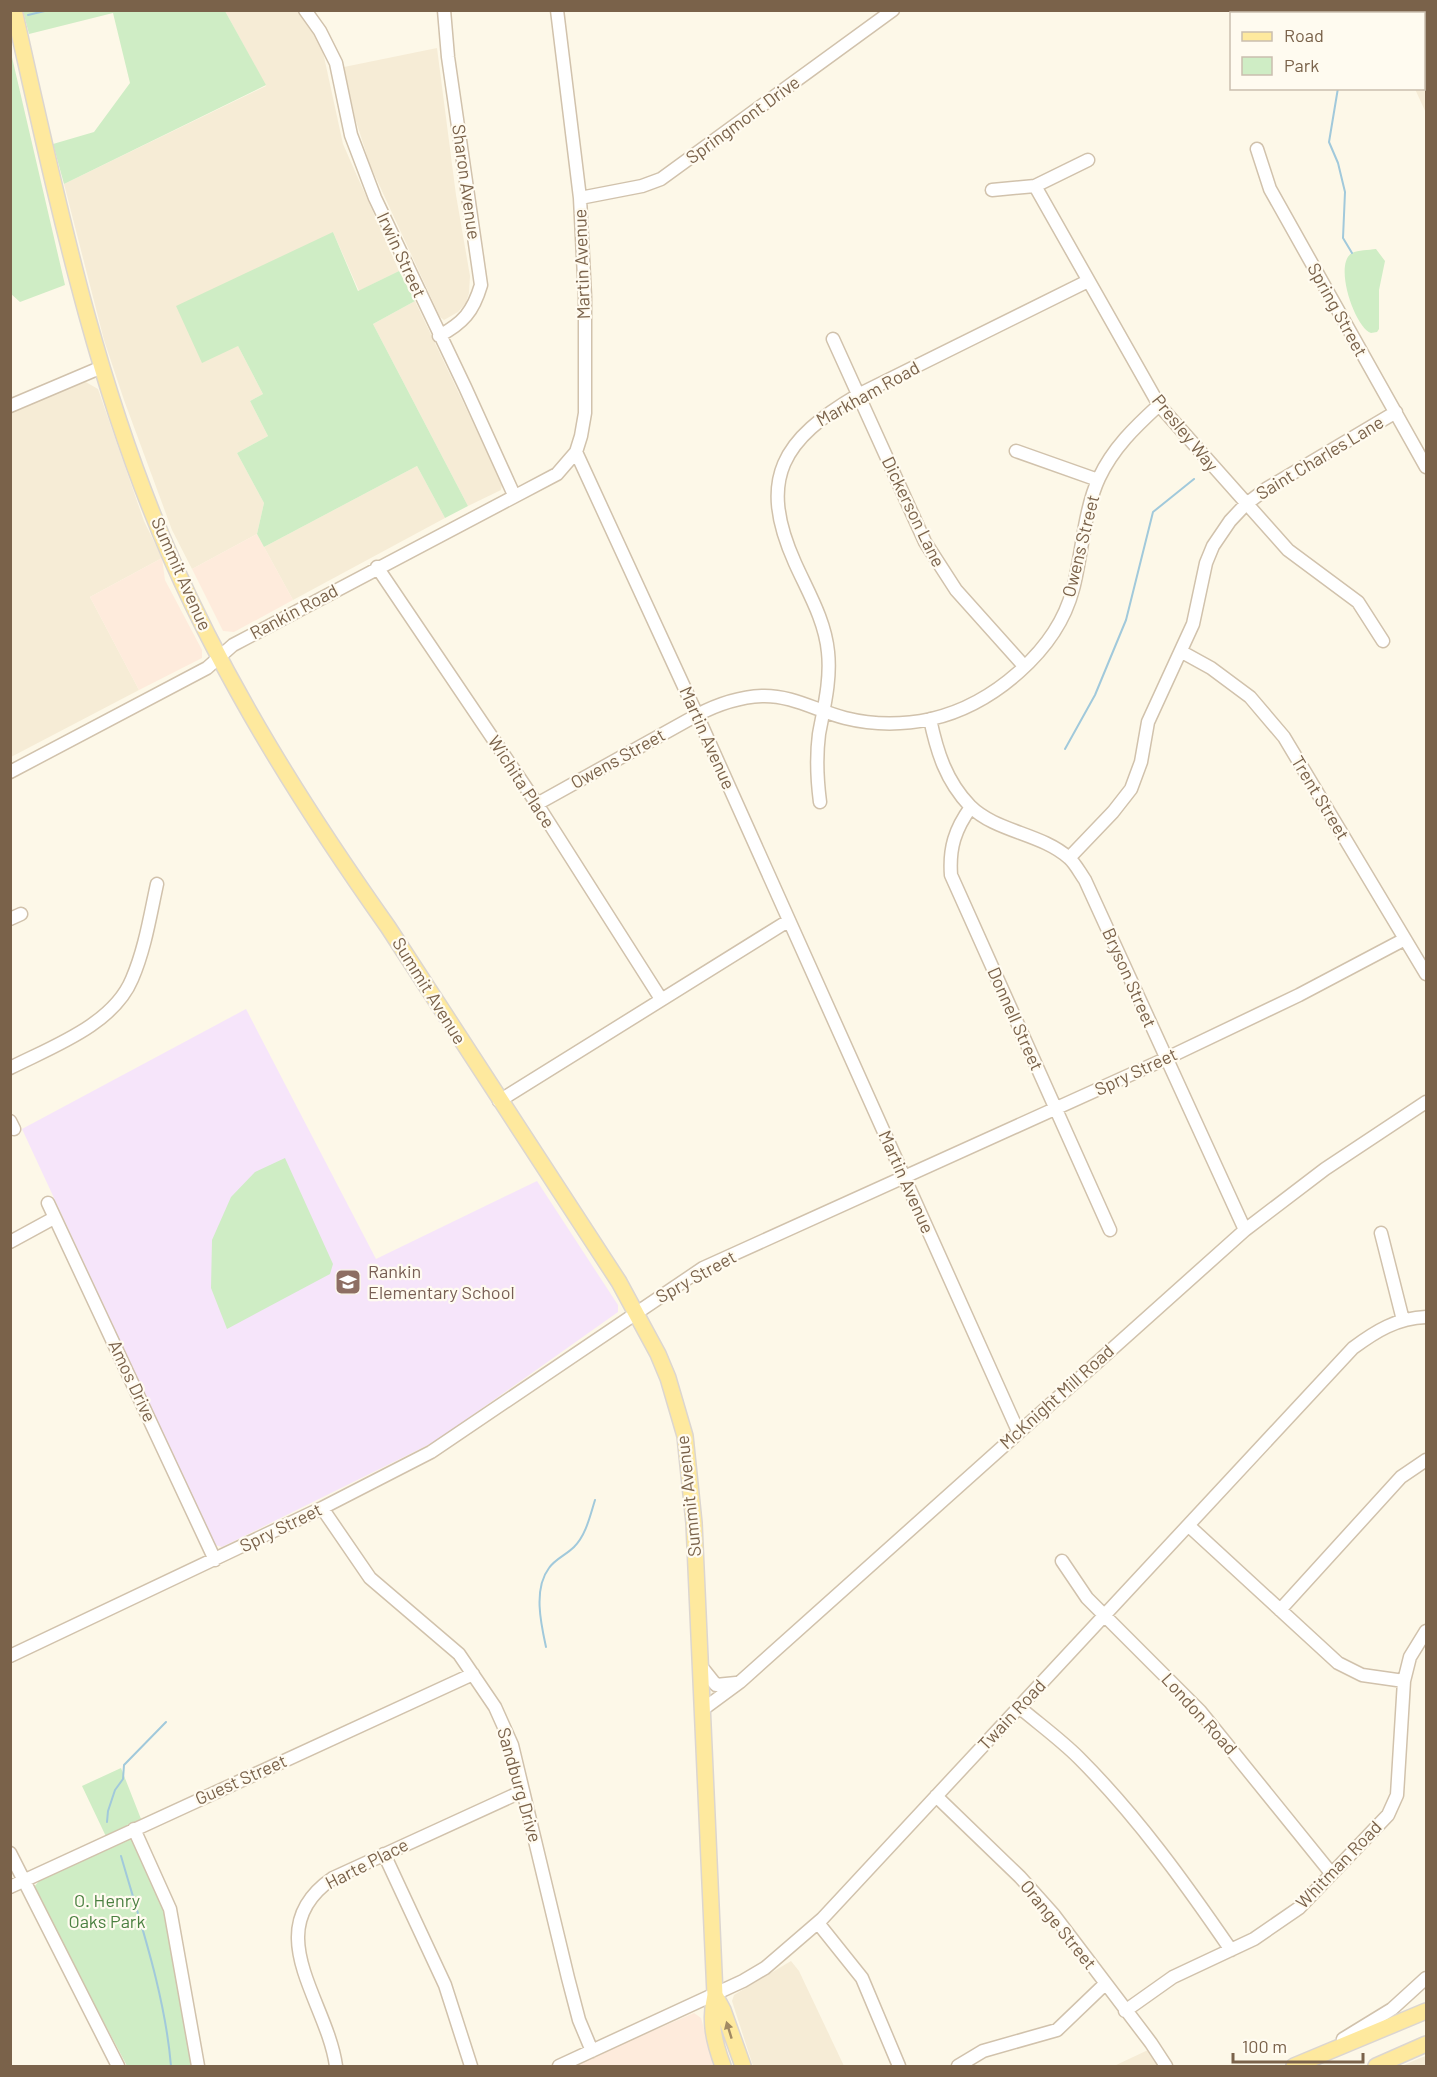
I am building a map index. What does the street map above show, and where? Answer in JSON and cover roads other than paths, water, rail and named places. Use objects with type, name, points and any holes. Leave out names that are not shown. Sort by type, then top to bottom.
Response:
[{"type":"main road","name":"Summit Avenue","points":[[14,10],[45,144],[102,367],[132,458],[171,559],[219,659],[353,877],[388,927],[636,1311],[664,1370],[685,1436],[694,1523],[715,1995],[711,2013],[714,2038],[723,2067]]},
{"type":"main road","name":"Summit Avenue","points":[[715,1995],[723,2010],[743,2067]]},
{"type":"main road","points":[[1300,2064],[1426,2011]]},
{"type":"main road","points":[[1376,2067],[1426,2044]]},
{"type":"street","name":"Irwin Street","points":[[305,10],[320,32],[336,63],[351,135],[360,163],[514,495]]},
{"type":"street","name":"Sharon Avenue","points":[[439,336],[460,324],[469,315],[481,285],[448,57],[444,10]]},
{"type":"street","name":"Martin Avenue","points":[[557,10],[580,198],[585,297],[585,413],[576,452],[697,715],[1018,1431]]},
{"type":"street","name":"Springmont Drive","points":[[580,198],[642,186],[661,179],[893,10]]},
{"type":"street","name":"Spring Street","points":[[1257,149],[1270,189],[1426,467]]},
{"type":"street","points":[[992,190],[1035,186],[1088,160]]},
{"type":"street","name":"Presley Way","points":[[1035,186],[1159,405],[1245,505],[1288,550],[1358,602],[1383,641]]},
{"type":"street","name":"Markham Road","points":[[820,802],[817,758],[829,677],[828,652],[822,623],[783,534],[777,485],[794,444],[818,420],[858,395],[1088,281]]},
{"type":"street","name":"Dickerson Lane","points":[[833,339],[925,542],[939,567],[956,590],[1024,666]]},
{"type":"street","points":[[10,406],[102,367]]},
{"type":"street","name":"Owens Street","points":[[537,804],[722,703],[764,696],[786,698],[844,717],[883,724],[930,719],[950,713],[991,693],[1045,645],[1072,592],[1098,480],[1115,449],[1159,405]]},
{"type":"street","name":"Saint Charles Lane","points":[[1069,858],[1113,812],[1131,789],[1141,762],[1148,722],[1193,624],[1197,596],[1213,546],[1245,505],[1266,489],[1396,412]]},
{"type":"street","points":[[1016,451],[1098,480]]},
{"type":"street","name":"Rankin Road","points":[[10,772],[207,668],[232,645],[557,474],[576,452]]},
{"type":"street","name":"Wichita Place","points":[[377,567],[537,804],[661,999]]},
{"type":"street","name":"Trent Street","points":[[1182,652],[1232,683],[1267,716],[1284,737],[1426,974]]},
{"type":"street","points":[[930,719],[938,755],[950,780],[971,807],[984,816],[1045,843],[1069,858]]},
{"type":"street","name":"Donnell Street","points":[[971,807],[958,824],[949,852],[951,875],[1110,1230]]},
{"type":"street","name":"Bryson Street","points":[[1069,858],[1085,880],[1245,1230]]},
{"type":"street","points":[[10,1068],[91,1025],[115,1003],[132,981],[145,942],[157,884]]},
{"type":"street","points":[[499,1101],[788,921]]},
{"type":"street","name":"Spry Street","points":[[10,1656],[322,1508],[447,1443],[636,1311],[703,1268],[1165,1059],[1299,996],[1405,939]]},
{"type":"street","name":"McKnight Mill Road","points":[[702,1710],[740,1682],[1245,1230],[1324,1169],[1426,1102]]},
{"type":"street","name":"Amos Drive","points":[[48,1203],[215,1560]]},
{"type":"street","points":[[10,1242],[54,1218]]},
{"type":"street","points":[[1380,1233],[1403,1320]]},
{"type":"street","name":"Twain Road","points":[[559,2067],[715,1995],[765,1968],[818,1923],[1353,1348],[1380,1328],[1403,1320],[1426,1317]]},
{"type":"street","points":[[1280,1610],[1401,1477],[1426,1460]]},
{"type":"street","name":"Sandburg Drive","points":[[322,1508],[370,1578],[459,1654],[495,1707],[512,1745],[568,1978],[579,2020],[592,2051]]},
{"type":"street","points":[[1189,1526],[1338,1663],[1362,1675],[1404,1681]]},
{"type":"street","name":"London Road","points":[[1062,1561],[1073,1581],[1103,1616],[1200,1711],[1330,1873]]},
{"type":"street","name":"Whitman Road","points":[[1125,2011],[1173,1977],[1254,1939],[1299,1908],[1330,1873],[1388,1815],[1397,1795],[1404,1681],[1410,1657],[1426,1631]]},
{"type":"street","points":[[700,1664],[716,1684],[740,1682]]},
{"type":"street","name":"Guest Street","points":[[10,1887],[473,1674]]},
{"type":"street","points":[[1019,1707],[1077,1756],[1127,1809],[1191,1891],[1232,1950]]},
{"type":"street","name":"Harte Place","points":[[336,2067],[327,2033],[300,1957],[297,1929],[305,1904],[316,1890],[333,1878],[523,1791]]},
{"type":"street","name":"Orange Street","points":[[936,1796],[1020,1877],[1054,1916],[1166,2067]]},
{"type":"street","points":[[135,1829],[170,1909],[198,2067]]},
{"type":"street","points":[[10,1853],[118,2067]]},
{"type":"street","points":[[384,1854],[446,1985],[471,2067]]},
{"type":"street","points":[[818,1923],[862,1978],[899,2067]]},
{"type":"street","points":[[1300,2064],[1383,2015],[1426,1978]]},
{"type":"street","points":[[958,2067],[983,2051],[1057,2030],[1105,1984]]},
{"type":"street","points":[[1402,2055],[1426,2051]]},
{"type":"waterway","points":[[28,15],[49,10]]},
{"type":"waterway","points":[[1338,90],[1329,142],[1338,163],[1345,192],[1343,238],[1352,253]]},
{"type":"waterway","points":[[1065,749],[1095,695],[1126,620],[1153,512],[1194,479]]},
{"type":"waterway","points":[[546,1647],[540,1607],[544,1576],[551,1565],[571,1550],[582,1537],[595,1500]]},
{"type":"waterway","points":[[107,1822],[115,1790],[123,1779],[124,1765],[166,1722]]},
{"type":"waterway","points":[[121,1856],[158,1987],[171,2066]]},
{"type":"place","name":"Rankin Elementary School","points":[[348,1282]]},
{"type":"park label","name":"O. Henry Oaks Park","points":[[107,1911]]}]
